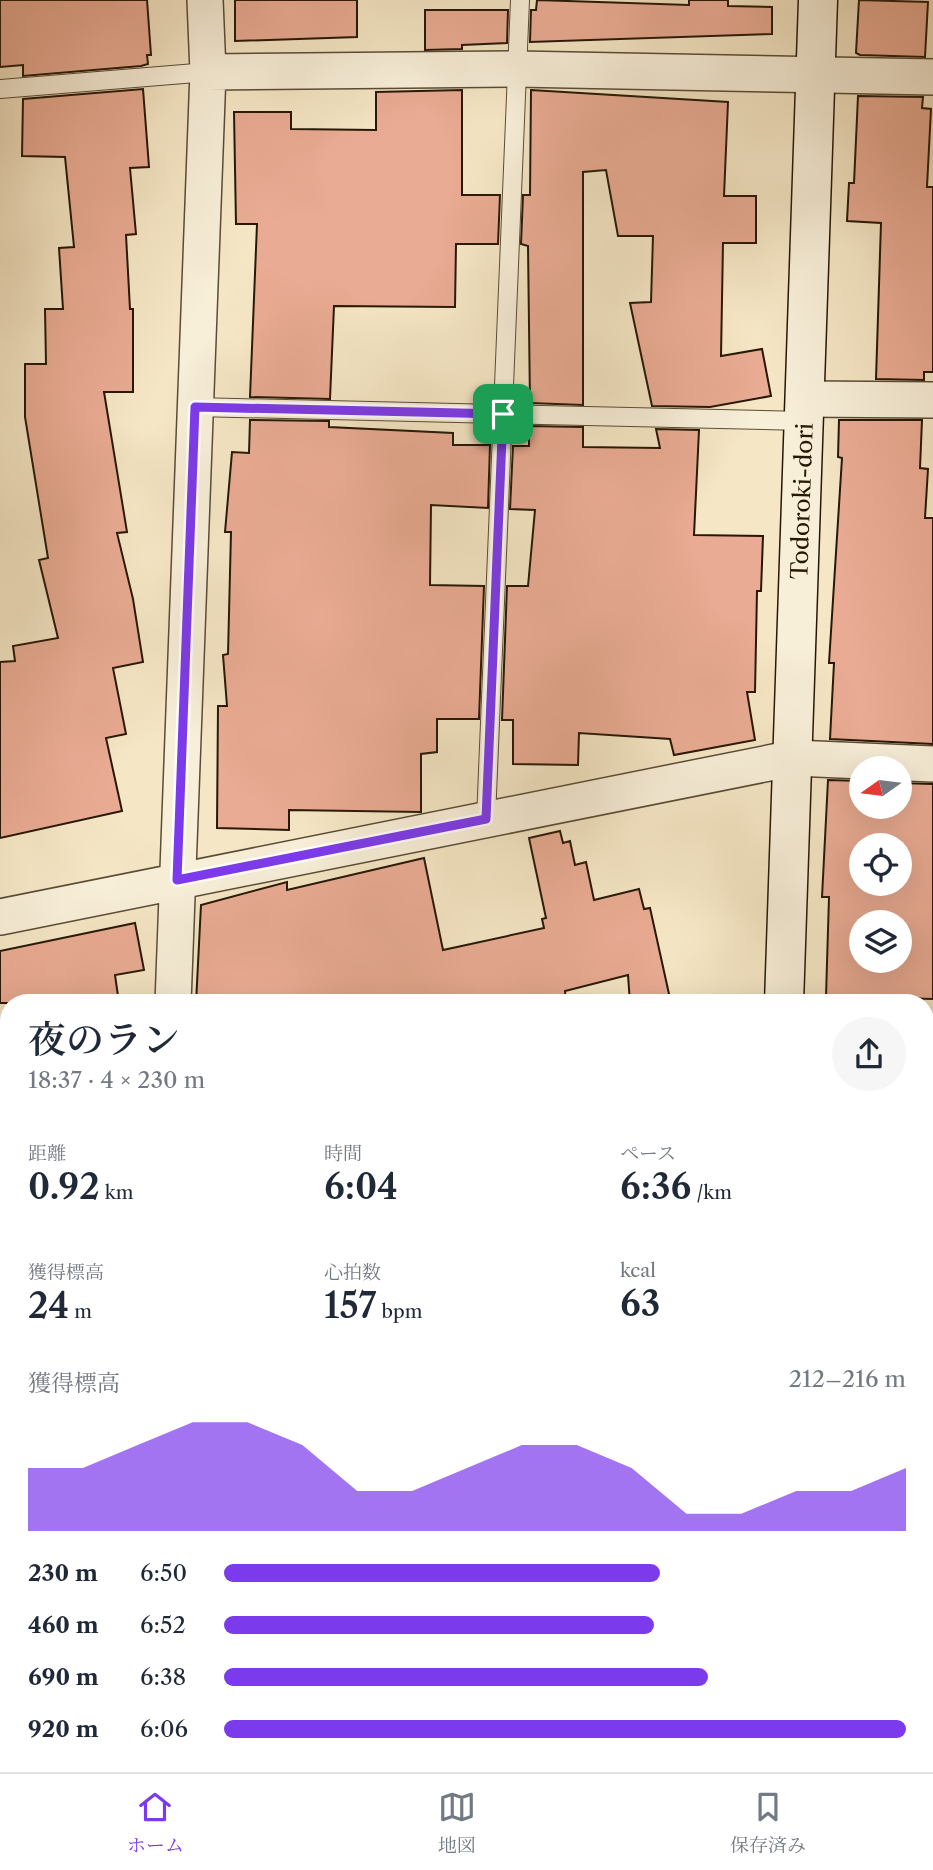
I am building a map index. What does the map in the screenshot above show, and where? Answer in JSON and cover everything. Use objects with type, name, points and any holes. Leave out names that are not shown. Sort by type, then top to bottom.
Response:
[{"type":"street","points":[[173,994],[208,72],[205,0]]},
{"type":"street","name":"Todoroki-dori","points":[[783,994],[794,758],[818,0]]},
{"type":"street","points":[[208,72],[517,69],[933,77]]},
{"type":"street","points":[[805,410],[933,400]]},
{"type":"street","points":[[0,917],[794,758],[933,764]]},
{"type":"lane","points":[[486,819],[520,0]]},
{"type":"lane","points":[[0,89],[208,72]]},
{"type":"lane","points":[[195,407],[503,414],[805,410]]},
{"type":"building","points":[[0,0],[147,0],[151,55],[147,55],[148,64],[23,76],[23,65],[0,67]]},
{"type":"building","points":[[235,0],[357,0],[357,37],[235,41]]},
{"type":"building","points":[[537,0],[689,5],[689,0],[728,0],[728,6],[772,7],[772,34],[530,42],[531,10],[536,10]]},
{"type":"building","points":[[859,0],[928,2],[925,57],[856,53]]},
{"type":"building","points":[[425,10],[508,10],[507,43],[462,45],[462,49],[425,50]]},
{"type":"building","points":[[143,89],[149,167],[130,168],[136,234],[126,235],[130,309],[133,309],[133,392],[104,392],[127,532],[117,533],[133,599],[143,662],[113,668],[126,734],[106,738],[122,811],[0,838],[0,662],[15,661],[13,646],[58,638],[39,560],[48,558],[25,417],[25,364],[46,364],[45,309],[63,309],[59,248],[74,247],[65,157],[22,156],[23,99]]},
{"type":"building","points":[[462,90],[462,195],[500,195],[498,244],[456,244],[455,307],[334,306],[330,399],[250,397],[257,224],[236,224],[234,112],[291,112],[291,129],[376,130],[376,92]]},
{"type":"building","points":[[531,90],[728,102],[724,196],[756,196],[756,243],[723,243],[721,356],[762,349],[771,396],[710,407],[652,406],[630,303],[651,302],[653,236],[618,236],[606,170],[583,172],[583,405],[530,403],[528,246],[521,244],[523,195],[530,195]]},
{"type":"building","points":[[858,96],[923,97],[922,108],[931,109],[927,187],[933,187],[933,372],[924,372],[924,380],[876,379],[881,223],[847,221],[849,183],[854,183]]},
{"type":"building","points":[[250,420],[329,421],[329,427],[453,433],[453,445],[490,445],[488,508],[431,505],[430,585],[484,586],[479,719],[437,719],[437,752],[421,754],[421,812],[289,810],[289,830],[217,828],[218,706],[227,706],[223,655],[228,654],[231,532],[225,532],[232,452],[249,453]]},
{"type":"building","points":[[839,420],[922,420],[920,468],[928,469],[925,518],[933,518],[933,744],[830,739],[834,663],[829,663],[842,458],[838,457]]},
{"type":"building","points":[[529,426],[583,427],[583,447],[660,448],[656,429],[699,430],[694,535],[763,536],[761,591],[757,591],[755,692],[747,692],[755,740],[674,755],[670,739],[579,733],[578,765],[513,764],[513,720],[502,720],[507,586],[528,586],[535,510],[510,509],[513,446],[529,446]]},
{"type":"building","points":[[828,780],[849,781],[849,819],[912,819],[912,783],[933,784],[933,994],[826,994],[829,897],[822,897]]},
{"type":"building","points":[[560,831],[563,843],[570,841],[575,865],[586,862],[594,900],[639,889],[644,909],[650,908],[669,994],[629,994],[628,975],[565,991],[565,994],[196,994],[201,905],[287,882],[287,890],[424,858],[443,950],[544,928],[542,919],[546,918],[529,838]]},
{"type":"building","points":[[135,923],[144,970],[115,975],[118,994],[0,994],[0,951]]},
{"type":"route","points":[[195,407],[503,414],[486,819],[177,880],[195,407]]}]
